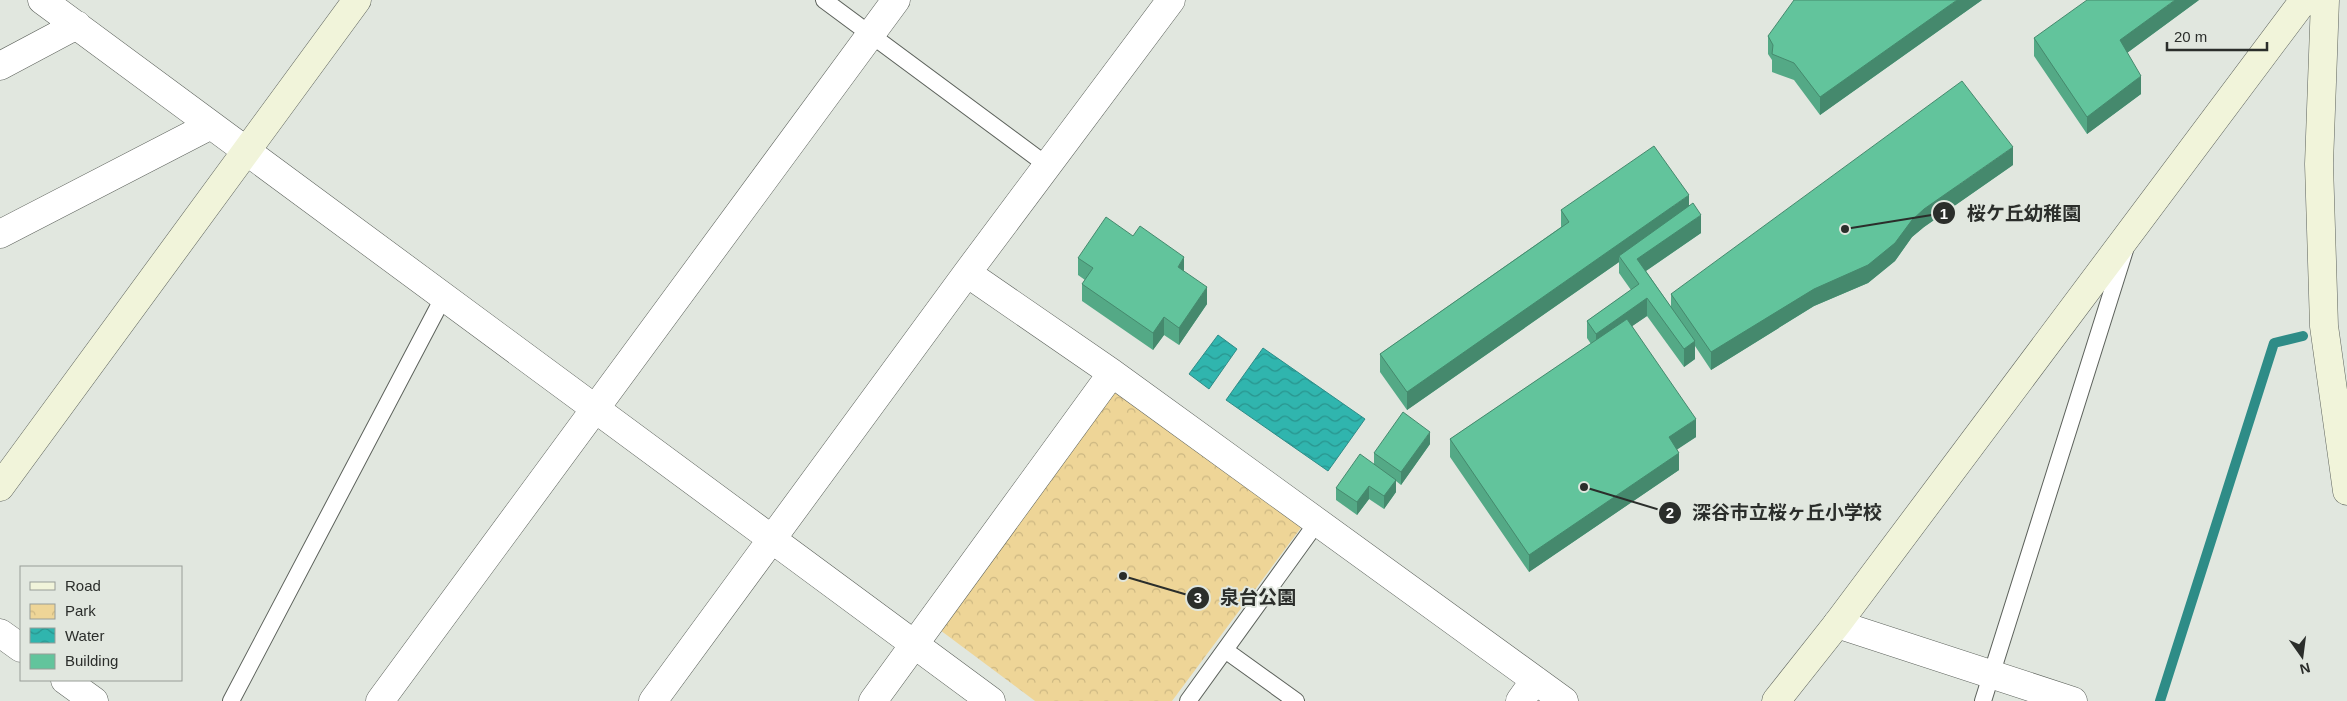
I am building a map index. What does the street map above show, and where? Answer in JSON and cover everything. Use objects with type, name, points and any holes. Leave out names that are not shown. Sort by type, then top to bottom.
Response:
[{"type":"street","points":[[42,0],[991,701]]},
{"type":"street","points":[[0,487],[358,0]]},
{"type":"street","points":[[380,701],[896,0]]},
{"type":"street","points":[[653,701],[967,273],[1171,0]]},
{"type":"street","points":[[1776,701],[1837,624],[2304,0]]},
{"type":"street","points":[[2325,0],[2319,164],[2324,326],[2347,490]]},
{"type":"street","points":[[0,66],[77,25]]},
{"type":"street","points":[[0,234],[211,125]]},
{"type":"street","points":[[967,273],[1112,373],[1318,521],[1527,690],[1564,701]]},
{"type":"street","points":[[873,701],[1112,373]]},
{"type":"street","points":[[1837,624],[2073,701]]},
{"type":"street","points":[[0,632],[20,647]]},
{"type":"street","points":[[66,681],[94,701]]},
{"type":"lane","points":[[824,0],[1048,166]]},
{"type":"lane","points":[[1983,701],[2131,231]]},
{"type":"lane","points":[[231,701],[444,296]]},
{"type":"lane","points":[[1188,701],[1318,521]]},
{"type":"lane","points":[[1225,650],[1296,701]]},
{"type":"green space","points":[[1114,389],[1306,521],[1172,701],[1035,701],[940,630]]},
{"type":"water","points":[[1218,335],[1237,349],[1209,389],[1189,374]]},
{"type":"water","points":[[1263,348],[1365,419],[1328,471],[1226,400]]},
{"type":"building","points":[[1794,0],[1957,0],[1820,97],[1794,63],[1772,54],[1773,45],[1768,36]]},
{"type":"building","points":[[2087,0],[2175,0],[2120,40],[2141,76],[2087,117],[2034,38]]},
{"type":"building","points":[[1962,81],[2013,147],[1924,209],[1912,220],[1895,243],[1868,265],[1814,289],[1711,352],[1671,294]]},
{"type":"building","points":[[1654,146],[1689,195],[1407,392],[1380,354],[1569,222],[1561,210]]},
{"type":"building","points":[[1693,203],[1701,215],[1637,259],[1695,341],[1684,349],[1647,298],[1596,334],[1587,321],[1639,284],[1619,256]]},
{"type":"building","points":[[1106,217],[1133,236],[1140,226],[1184,257],[1178,267],[1207,287],[1179,328],[1164,317],[1153,333],[1082,284],[1093,268],[1078,258]]},
{"type":"building","points":[[1627,319],[1696,419],[1669,437],[1679,453],[1529,555],[1450,439]]},
{"type":"building","points":[[1403,412],[1430,432],[1401,472],[1374,453]]},
{"type":"building","points":[[1360,454],[1396,480],[1384,496],[1369,486],[1357,502],[1336,488]]},
{"type":"waterway","points":[[2160,701],[2274,343],[2303,336]]},
{"type":"place","name":"桜ケ丘幼稚園","points":[[1845,229]]},
{"type":"place","name":"深谷市立桜ヶ丘小学校","points":[[1584,487]]},
{"type":"place","name":"泉台公園","points":[[1123,576]]}]
